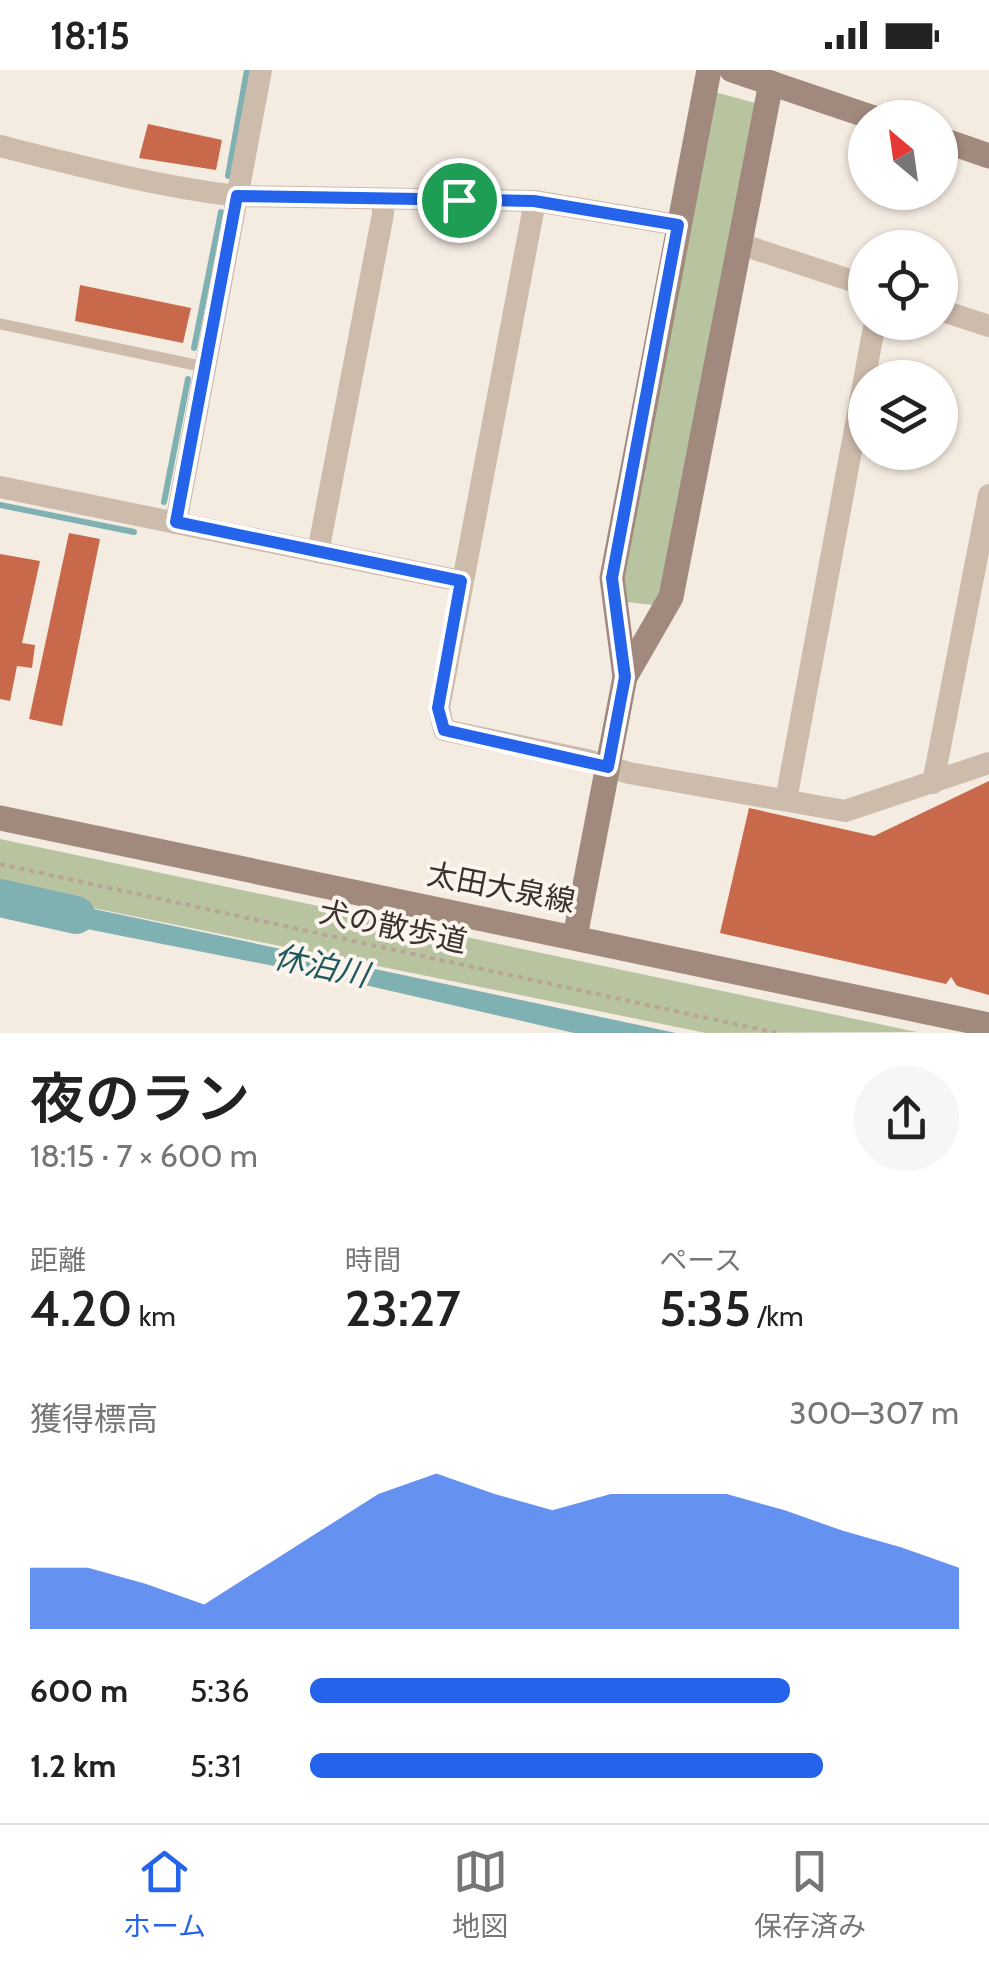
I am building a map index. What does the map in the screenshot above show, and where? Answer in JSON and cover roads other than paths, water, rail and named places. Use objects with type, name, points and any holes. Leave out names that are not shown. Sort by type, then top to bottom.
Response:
[{"type":"street","points":[[176,522],[261,70]]},
{"type":"street","points":[[575,937],[625,677],[612,578],[709,70]]},
{"type":"street","points":[[732,70],[772,77],[848,108]]},
{"type":"street","points":[[625,677],[671,597],[772,77]]},
{"type":"street","points":[[0,146],[110,174],[237,196],[534,201],[678,225]]},
{"type":"street","points":[[958,146],[989,156]]},
{"type":"street","points":[[318,552],[383,200]]},
{"type":"street","points":[[534,201],[438,708],[444,730],[608,767],[845,811],[989,763]]},
{"type":"street","points":[[740,244],[848,279]]},
{"type":"street","points":[[958,316],[989,326]]},
{"type":"street","points":[[786,800],[872,340]]},
{"type":"street","points":[[0,487],[461,581]]},
{"type":"street","points":[[933,783],[989,495]]},
{"type":"street","name":"太田大泉線","points":[[0,818],[989,1024]]},
{"type":"lane","points":[[0,324],[205,367]]},
{"type":"water","points":[[28,895],[676,1033],[574,1033],[330,977],[21,916]]},
{"type":"waterway","points":[[228,176],[247,70]]},
{"type":"waterway","points":[[194,348],[221,212]]},
{"type":"waterway","points":[[164,502],[188,379]]},
{"type":"waterway","points":[[0,505],[134,532]]},
{"type":"waterway","name":"休泊川","points":[[0,898],[76,915]]}]
